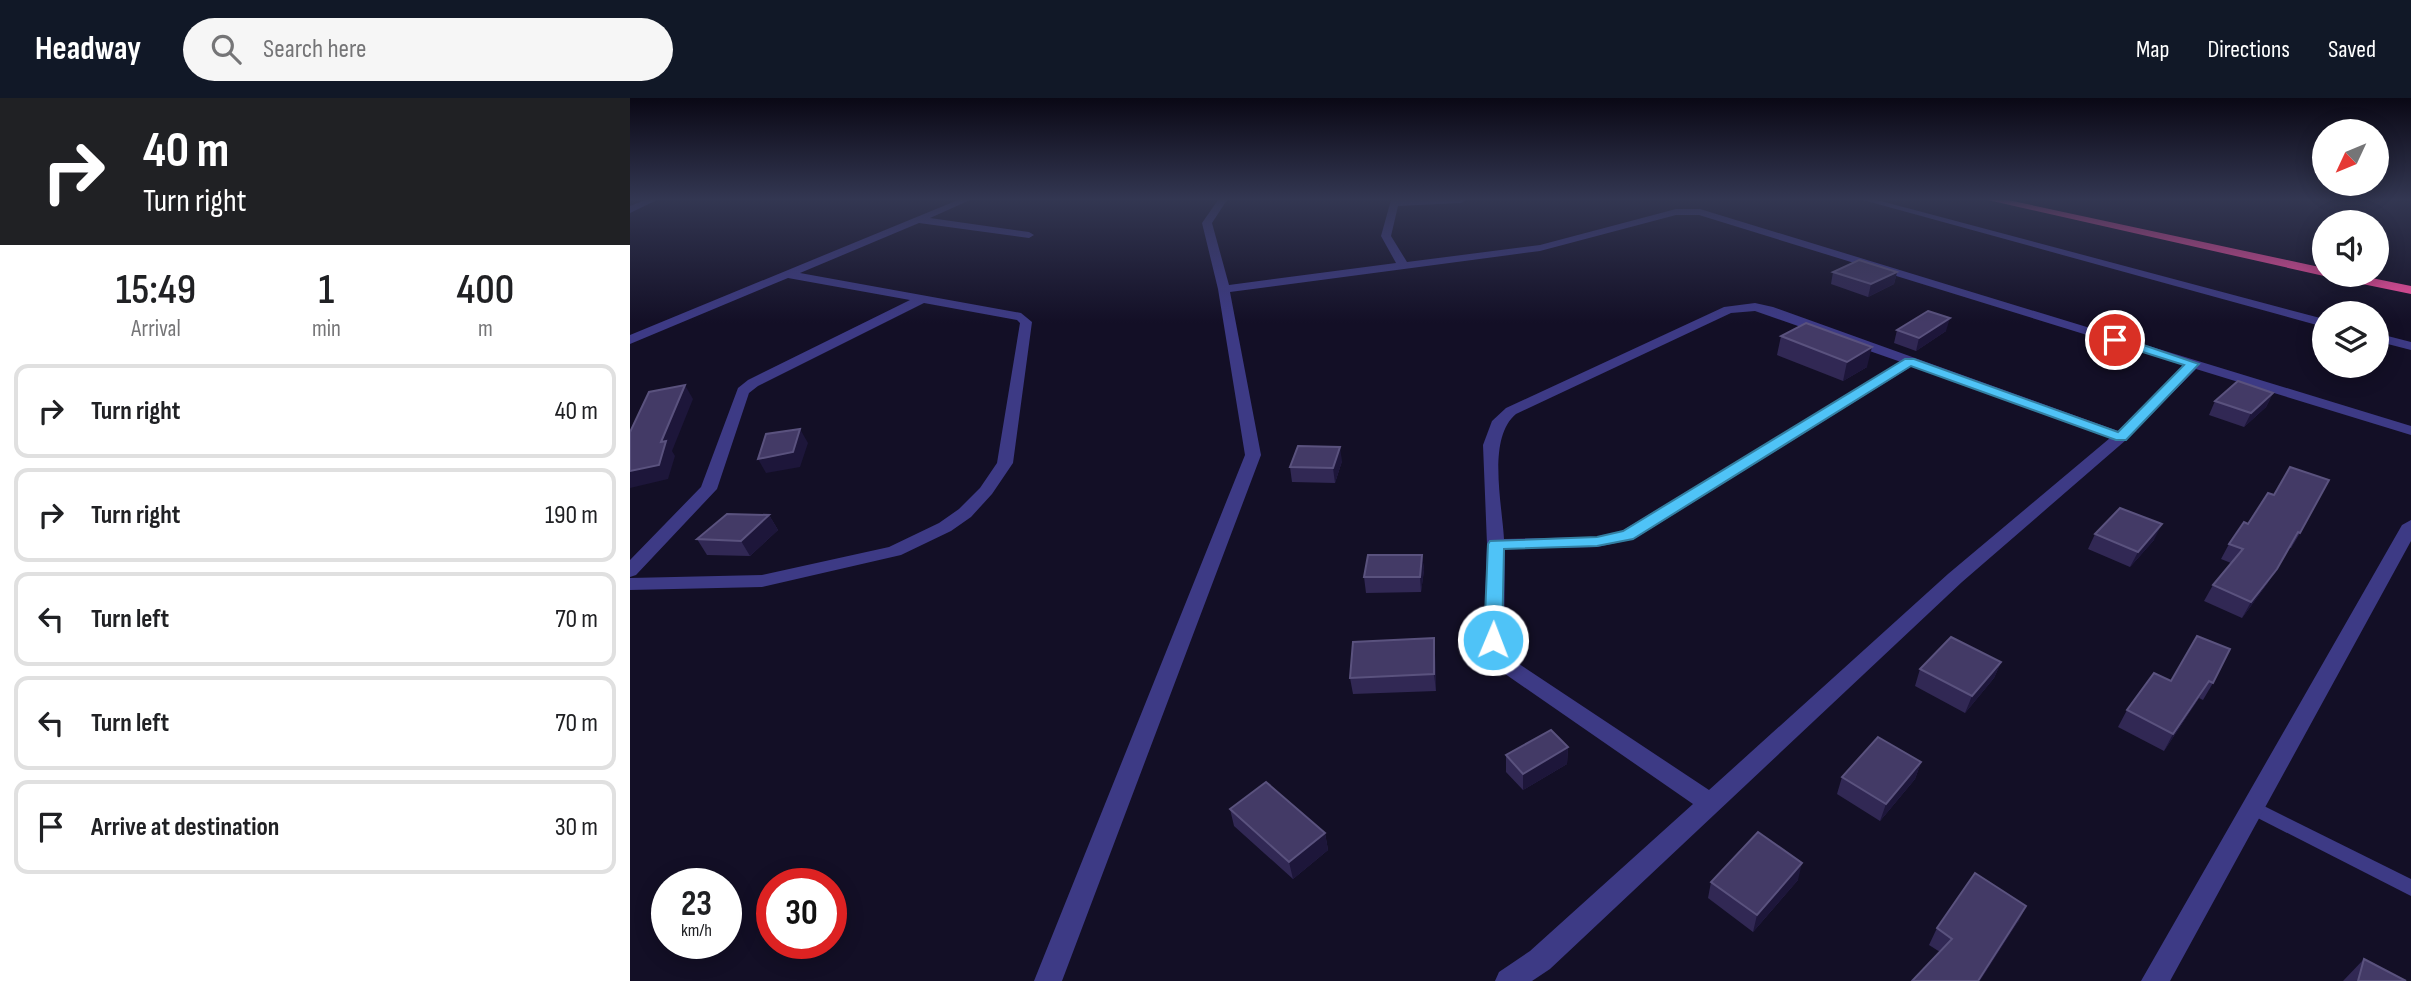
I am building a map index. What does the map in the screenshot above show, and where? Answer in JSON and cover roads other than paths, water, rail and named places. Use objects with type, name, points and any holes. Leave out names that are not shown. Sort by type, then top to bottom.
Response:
[{"type":"highway","points":[[2183,241],[2312,269]]},
{"type":"highway","points":[[2246,241],[2288,250]]},
{"type":"highway","points":[[2389,271],[2411,275]]},
{"type":"highway","points":[[2389,285],[2411,290]]},
{"type":"street","points":[[630,340],[865,241]]},
{"type":"street","points":[[1048,981],[1253,455],[1224,289],[1212,241]]},
{"type":"street","points":[[1390,241],[1403,265]]},
{"type":"street","points":[[1224,289],[1541,248],[1566,241]]},
{"type":"street","points":[[1795,241],[2411,431]]},
{"type":"street","points":[[2021,241],[2312,320]]},
{"type":"street","points":[[630,584],[762,581],[895,551],[921,540],[965,513],[986,491],[1005,463],[1026,322],[1014,314],[786,274]]},
{"type":"street","points":[[630,570],[709,489],[743,391],[753,383],[922,299]]},
{"type":"street","points":[[1709,802],[1505,664],[1493,640],[1496,544],[1491,445],[1499,421],[1511,411],[1728,310],[1755,307],[2121,437]]},
{"type":"street","points":[[2389,340],[2411,346]]},
{"type":"street","points":[[1496,544],[1597,542],[1628,535],[1910,362]]},
{"type":"street","points":[[1509,981],[1540,960],[1955,578],[2121,437],[2193,364]]},
{"type":"street","points":[[2155,981],[2411,525]]},
{"type":"lane","points":[[2252,807],[2411,888]]}]
